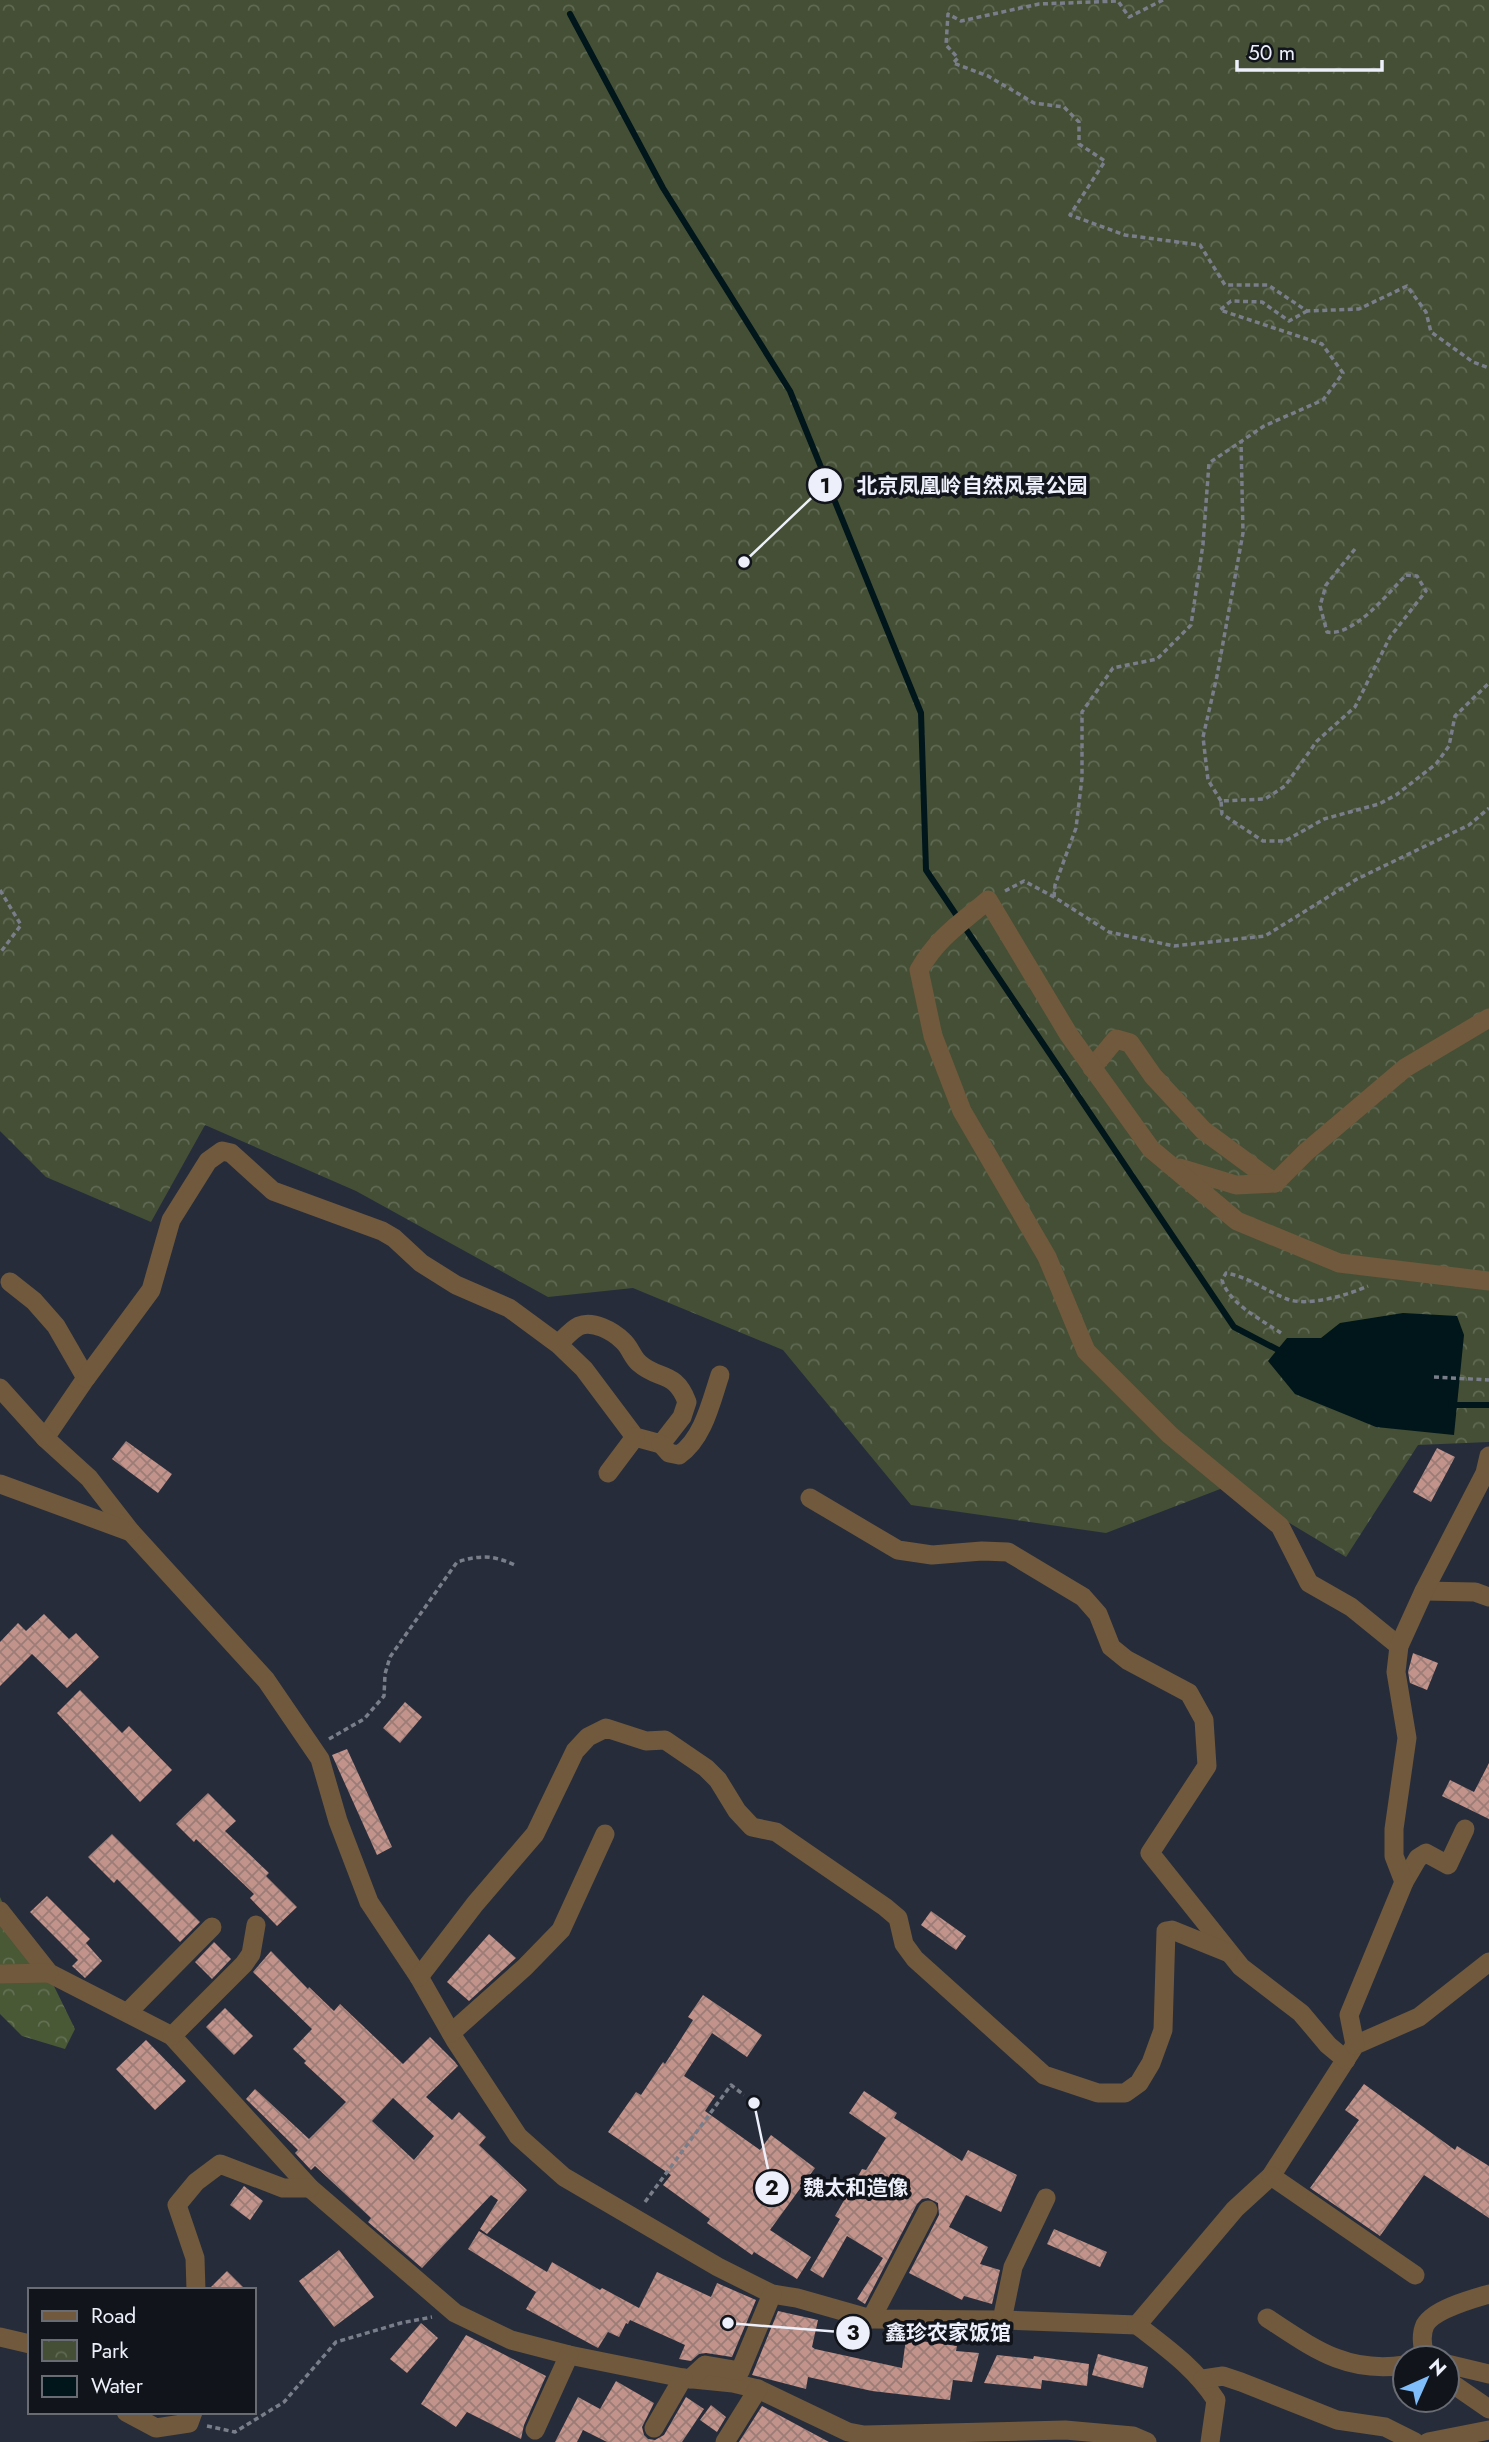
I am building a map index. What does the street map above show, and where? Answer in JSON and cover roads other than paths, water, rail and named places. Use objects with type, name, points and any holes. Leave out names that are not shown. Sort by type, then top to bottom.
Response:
[{"type":"street","points":[[1399,1646],[1351,1607],[1309,1583],[1280,1526],[1170,1435],[1086,1350],[1047,1258],[962,1111],[933,1035],[919,970],[950,930],[988,900],[1069,1035],[1150,1149],[1237,1221],[1339,1263],[1489,1281]]},
{"type":"street","points":[[1166,1162],[1189,1172],[1236,1185],[1275,1183],[1306,1152],[1405,1068],[1489,1018]]},
{"type":"street","points":[[1092,1068],[1116,1039],[1130,1043],[1153,1076],[1203,1130],[1275,1183]]},
{"type":"street","points":[[45,1438],[151,1290],[172,1220],[208,1161],[222,1151],[231,1153],[274,1191],[388,1235],[421,1263],[456,1285],[509,1308],[558,1344],[584,1369],[635,1437],[661,1444],[669,1453],[679,1455],[687,1450],[697,1436],[720,1376]]},
{"type":"street","points":[[10,1282],[34,1301],[56,1326],[86,1378]]},
{"type":"street","points":[[558,1344],[579,1326],[591,1324],[624,1341],[639,1363],[671,1379],[682,1389],[687,1402],[682,1417],[661,1444]]},
{"type":"street","points":[[0,1388],[7,1405],[89,1478],[131,1532],[267,1680],[320,1759],[338,1821],[369,1902],[518,2136],[565,2177],[718,2267],[772,2294],[797,2298],[871,2319],[1137,2325],[1203,2379],[1216,2400],[1210,2442]]},
{"type":"street","points":[[608,1473],[635,1437]]},
{"type":"street","points":[[1404,1882],[1394,1856],[1394,1829],[1406,1738],[1396,1672],[1399,1646],[1488,1466]]},
{"type":"street","points":[[0,1484],[131,1532]]},
{"type":"street","points":[[810,1498],[898,1550],[932,1555],[1008,1552],[1083,1597],[1098,1614],[1111,1647],[1127,1660],[1189,1693],[1204,1720],[1207,1766],[1150,1853],[1241,1967],[1301,2013],[1328,2045],[1351,2052]]},
{"type":"street","points":[[1424,1591],[1475,1592],[1489,1597]]},
{"type":"street","points":[[419,1977],[475,1904],[536,1834],[575,1751],[587,1737],[606,1728],[646,1741],[665,1740],[706,1768],[752,1827],[776,1832],[885,1907],[898,1918],[904,1944],[915,1959],[1044,2075],[1098,2093],[1125,2093],[1139,2082],[1152,2063],[1163,2030],[1166,1931],[1171,1930],[1229,1953]]},
{"type":"street","points":[[1351,2052],[1349,2015],[1404,1882],[1418,1858],[1426,1853],[1448,1865],[1465,1829]]},
{"type":"street","points":[[451,2033],[525,1967],[561,1930],[605,1835]]},
{"type":"street","points":[[0,1911],[49,1973],[172,2036],[310,2188],[455,2313],[511,2340],[569,2355],[758,2389],[845,2437],[864,2435],[949,2438],[1065,2430],[1133,2436],[1147,2442]]},
{"type":"street","points":[[172,2036],[244,1964],[251,1954],[256,1925]]},
{"type":"street","points":[[128,2012],[212,1927]]},
{"type":"street","points":[[1137,2325],[1235,2208],[1271,2176],[1351,2052],[1419,2017],[1489,1962]]},
{"type":"street","points":[[0,1974],[49,1973]]},
{"type":"street","points":[[196,2288],[195,2258],[177,2206],[196,2182],[220,2164],[283,2188],[310,2188]]},
{"type":"street","points":[[1271,2176],[1415,2276]]},
{"type":"street","points":[[1002,2320],[1013,2267],[1046,2198]]},
{"type":"street","points":[[871,2319],[928,2210]]},
{"type":"street","points":[[654,2428],[686,2378],[705,2365],[740,2371],[772,2294]]},
{"type":"street","points":[[1423,2344],[1424,2327],[1429,2319],[1451,2307],[1489,2294]]},
{"type":"street","points":[[1267,2318],[1328,2356],[1353,2364],[1391,2367]]},
{"type":"street","points":[[0,2337],[28,2344]]},
{"type":"street","points":[[535,2430],[569,2355]]},
{"type":"street","points":[[1461,2367],[1489,2374]]},
{"type":"street","points":[[1203,2379],[1223,2376],[1338,2420],[1385,2427],[1415,2442]]},
{"type":"street","points":[[725,2442],[758,2389]]},
{"type":"street","points":[[1461,2390],[1489,2409]]},
{"type":"street","points":[[130,2414],[156,2428],[191,2417]]},
{"type":"street","points":[[1428,2442],[1489,2431]]},
{"type":"water","points":[[1403,1313],[1457,1316],[1464,1335],[1454,1435],[1376,1427],[1295,1394],[1268,1361],[1287,1338],[1321,1338],[1340,1323]]},
{"type":"waterway","points":[[570,14],[663,188],[790,391],[921,713],[926,870],[1234,1327],[1284,1353]]},
{"type":"waterway","points":[[1451,1405],[1489,1405]]},
{"type":"place","name":"北京凤凰岭自然风景公园","points":[[744,562]]},
{"type":"place","name":"魏太和造像","points":[[754,2103]]},
{"type":"place","name":"鑫珍农家饭馆","points":[[728,2323]]}]
